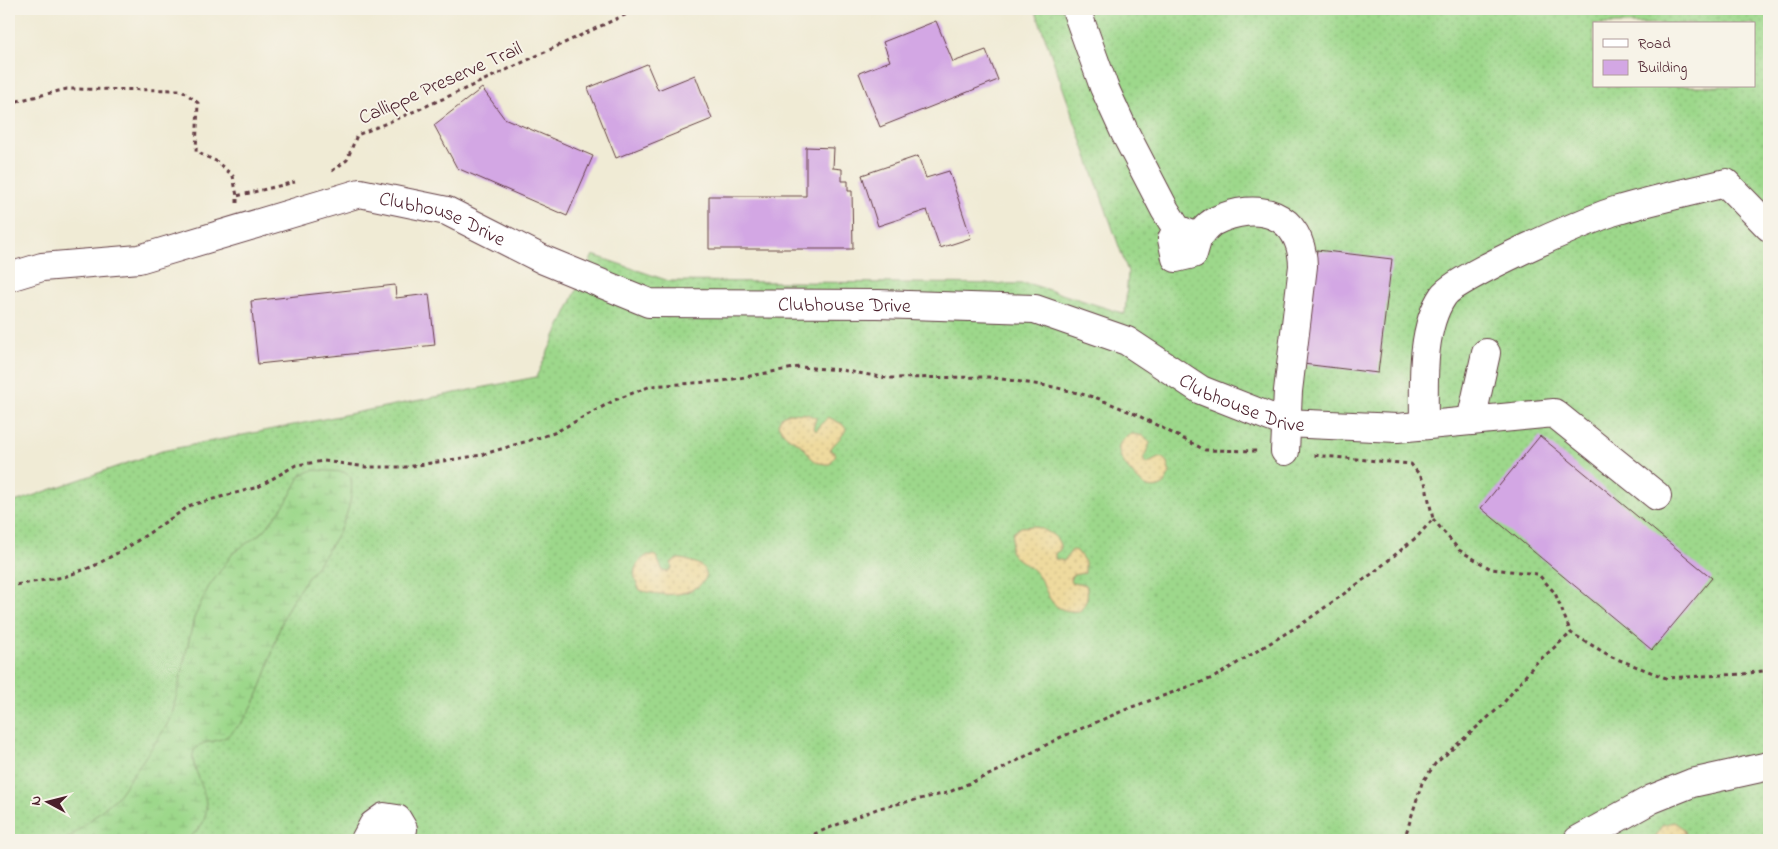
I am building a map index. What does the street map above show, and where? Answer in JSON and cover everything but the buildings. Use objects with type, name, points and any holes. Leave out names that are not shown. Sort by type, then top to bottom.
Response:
[{"type":"street","points":[[1076,9],[1104,87],[1125,133],[1187,233],[1229,216],[1263,211],[1280,218],[1296,235],[1302,248],[1303,266],[1285,423],[1285,451]]},
{"type":"street","points":[[1424,425],[1424,371],[1431,320],[1443,294],[1479,270],[1613,212],[1726,183],[1769,227]]},
{"type":"street","name":"Clubhouse Drive","points":[[9,277],[42,267],[139,259],[360,193],[447,211],[544,260],[649,303],[878,304],[1035,309],[1126,341],[1201,390],[1285,423],[1397,428],[1554,413],[1657,496]]},
{"type":"street","points":[[1471,421],[1486,353]]},
{"type":"street","points":[[1578,840],[1652,799],[1692,782],[1769,766]]},
{"type":"street","points":[[365,840],[373,825],[384,817],[397,819],[403,830],[383,840]]},
{"type":"path","name":"Callippe Preserve Trail","points":[[324,174],[333,171],[348,160],[357,135],[418,111],[462,88],[638,9]]},
{"type":"path","points":[[9,103],[67,89],[182,90],[198,104],[196,152],[216,161],[233,176],[240,229]]},
{"type":"path","points":[[237,196],[296,181]]},
{"type":"path","points":[[9,586],[64,577],[94,566],[128,547],[191,504],[258,487],[296,465],[324,461],[366,467],[406,467],[481,455],[554,433],[615,400],[651,386],[723,381],[799,368],[840,370],[887,378],[989,377],[1054,387],[1097,398],[1135,414],[1205,450],[1285,451],[1411,464],[1425,482],[1433,519],[1459,550],[1491,569],[1538,574],[1555,593],[1571,633],[1612,657],[1666,678],[1743,674],[1769,670]]},
{"type":"path","points":[[799,840],[880,808],[947,793],[1000,770],[1059,738],[1132,707],[1213,678],[1306,621],[1373,573],[1418,536],[1433,519]]},
{"type":"path","points":[[1404,840],[1422,783],[1435,764],[1501,706],[1535,664],[1571,633]]},
{"type":"green space","points":[[1035,9],[1769,9],[1769,840],[9,840],[9,504],[162,451],[536,377],[593,255],[669,281],[1030,284],[1125,314],[1128,272]]},
{"type":"green space","points":[[313,470],[344,472],[351,477],[351,496],[346,515],[328,549],[285,614],[262,684],[249,711],[241,723],[226,737],[203,743],[194,751],[194,764],[206,801],[206,811],[201,825],[187,840],[67,840],[117,797],[164,730],[172,715],[194,618],[208,588],[233,553],[264,531],[287,501],[301,475]]},
{"type":"sand","points":[[789,413],[807,414],[816,418],[813,428],[816,431],[828,417],[842,424],[846,429],[830,450],[836,454],[830,464],[811,458],[800,444],[785,434],[778,424],[782,416]]},
{"type":"sand","points":[[1132,434],[1144,436],[1150,443],[1143,459],[1146,464],[1161,457],[1166,461],[1170,473],[1163,485],[1153,488],[1141,483],[1123,462],[1119,447],[1125,438]]},
{"type":"sand","points":[[1034,526],[1052,534],[1058,541],[1060,550],[1055,553],[1055,559],[1064,561],[1072,550],[1077,551],[1085,562],[1085,573],[1072,575],[1070,581],[1072,584],[1086,585],[1087,599],[1080,611],[1068,611],[1054,604],[1039,577],[1010,551],[1013,533],[1021,527]]},
{"type":"sand","points":[[648,555],[656,556],[663,571],[667,572],[672,568],[671,563],[677,559],[698,564],[704,569],[706,578],[697,587],[678,594],[650,593],[640,590],[635,579],[635,570],[639,562]]},
{"type":"sand","points":[[1674,822],[1684,829],[1688,840],[1654,840],[1662,825]]}]
